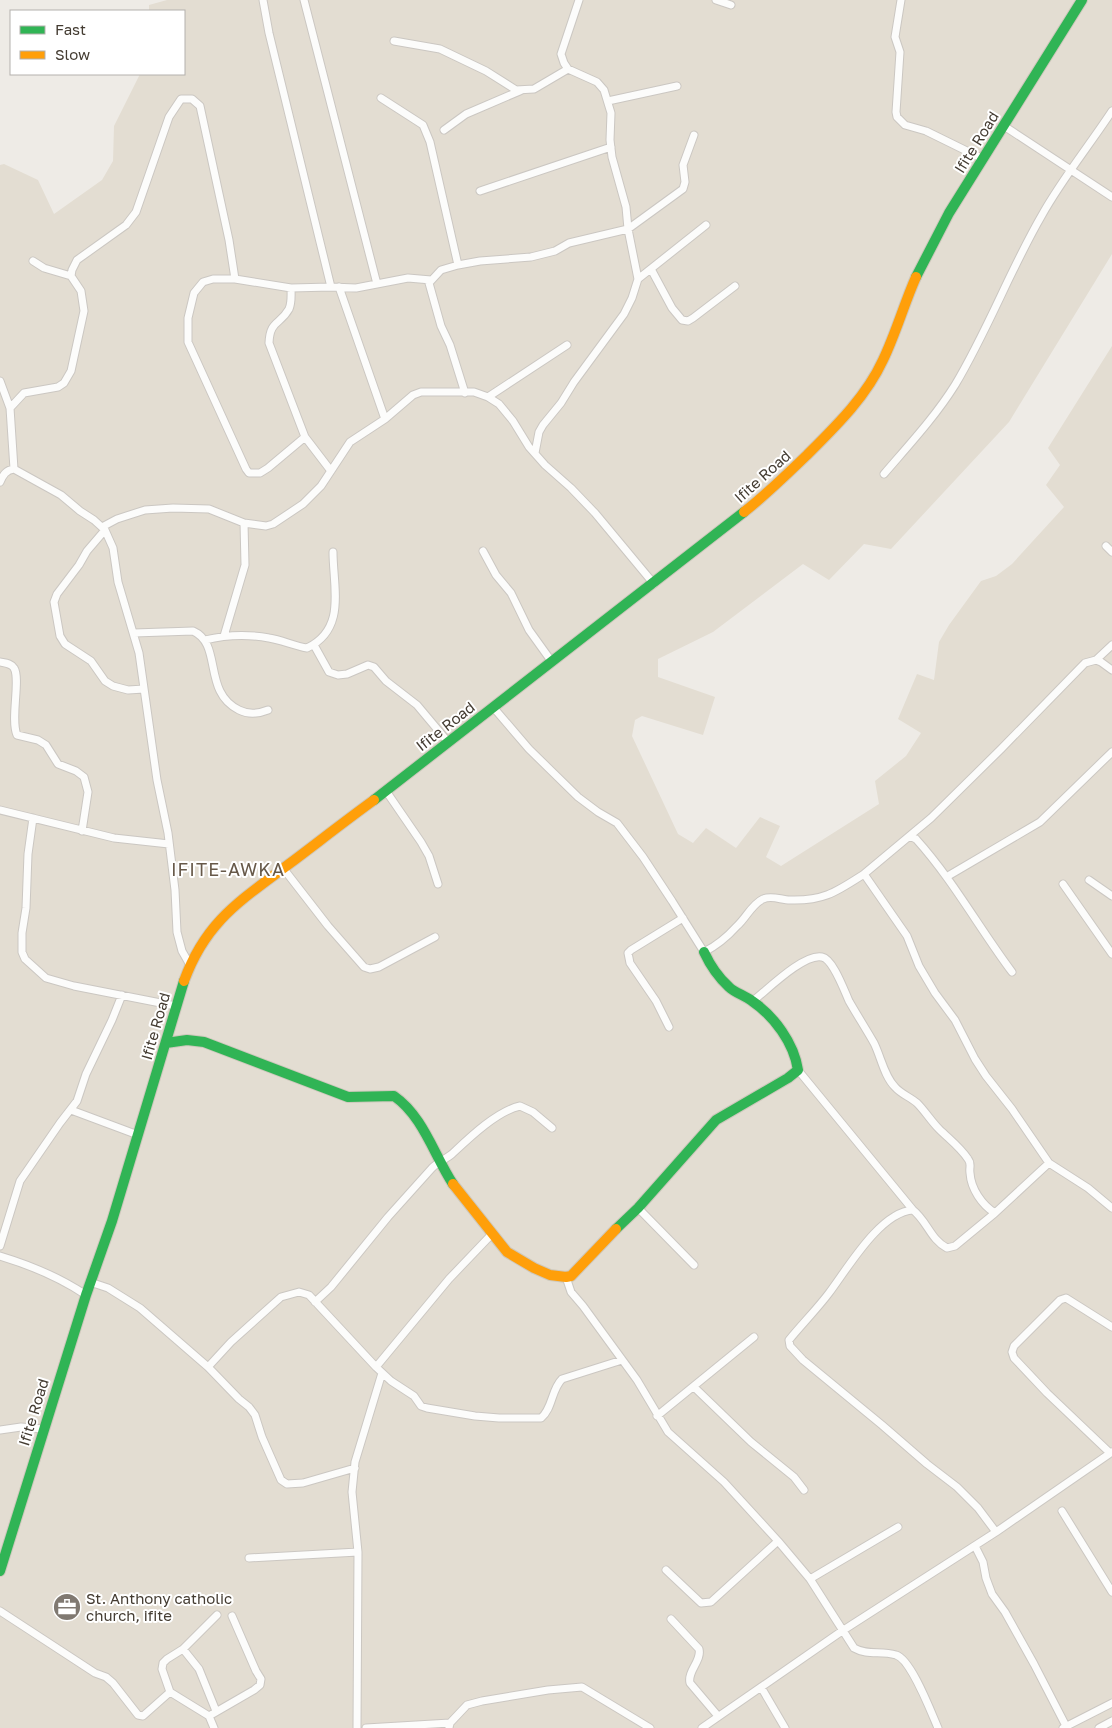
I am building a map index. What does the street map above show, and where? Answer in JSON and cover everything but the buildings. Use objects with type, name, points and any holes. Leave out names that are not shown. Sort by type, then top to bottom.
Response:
[{"type":"street","points":[[263,0],[269,33],[335,287],[385,419]]},
{"type":"street","points":[[304,0],[377,284]]},
{"type":"street","points":[[535,453],[538,432],[542,425],[561,402],[624,314],[638,279],[628,229],[626,207],[612,156],[611,113],[608,101],[604,90],[597,82],[568,69],[561,54],[579,0]]},
{"type":"street","points":[[716,0],[730,5]]},
{"type":"street","points":[[901,0],[895,37],[900,52],[897,117],[906,125],[926,131],[983,159]]},
{"type":"street","name":"Ifite Road","points":[[0,1572],[43,1429],[90,1282],[112,1221],[176,1006],[190,965],[204,939],[234,905],[386,791],[654,584],[767,494],[824,438],[852,408],[870,383],[883,360],[916,279],[949,213],[1082,0]]},
{"type":"street","points":[[394,41],[440,49],[486,71],[510,87],[522,90]]},
{"type":"street","points":[[444,130],[466,114],[522,90],[534,89],[568,69]]},
{"type":"street","points":[[608,101],[677,86]]},
{"type":"street","points":[[381,98],[423,125],[430,142],[458,265]]},
{"type":"street","points":[[71,276],[77,260],[126,225],[136,212],[169,117],[181,99],[192,99],[200,106],[230,240],[235,279]]},
{"type":"street","points":[[884,474],[930,420],[954,387],[975,350],[1041,216],[1112,111]]},
{"type":"street","points":[[1004,126],[1112,197]]},
{"type":"street","points":[[465,393],[456,370],[450,345],[441,326],[429,283],[431,280],[441,270],[458,265],[480,261],[531,257],[555,251],[569,243],[628,229],[683,189],[685,182],[683,165],[694,135]]},
{"type":"street","points":[[480,191],[611,147]]},
{"type":"street","points":[[638,279],[706,225]]},
{"type":"street","points":[[10,408],[24,393],[58,387],[64,383],[71,371],[84,311],[81,291],[71,276],[44,268],[33,261]]},
{"type":"street","points":[[651,269],[672,308],[682,320],[693,318],[735,286]]},
{"type":"street","points":[[305,437],[268,468],[260,473],[249,473],[194,359],[188,342],[188,318],[194,293],[203,282],[213,279],[235,279],[291,288],[356,288],[408,278],[431,280]]},
{"type":"street","points":[[291,288],[291,302],[288,310],[274,324],[270,332],[269,343],[305,437],[331,471]]},
{"type":"street","points":[[488,397],[567,344]]},
{"type":"street","points":[[0,381],[10,408],[14,469]]},
{"type":"street","points":[[144,689],[128,690],[113,686],[105,681],[91,661],[65,644],[60,636],[54,602],[57,594],[80,565],[87,551],[103,529],[117,519],[145,510],[173,508],[209,509],[244,523],[266,526],[273,524],[303,504],[321,486],[350,442],[385,419],[413,395],[428,392],[474,392],[488,397],[499,404],[545,465],[595,513],[654,584]]},
{"type":"street","points":[[0,482],[9,470],[14,469],[61,495],[103,529],[113,548],[118,582],[139,653],[157,780],[170,844],[177,932],[182,951],[190,965]]},
{"type":"street","points":[[224,636],[245,565],[244,523]]},
{"type":"street","points":[[1106,546],[1112,552]]},
{"type":"street","points":[[483,551],[496,575],[515,600],[529,630],[552,662]]},
{"type":"street","points":[[205,640],[224,636],[267,637],[307,648],[314,645],[324,637],[332,619],[336,603],[333,552]]},
{"type":"street","points":[[134,633],[193,630],[199,633],[205,640],[222,697],[232,707],[246,714],[268,710]]},
{"type":"street","points":[[314,645],[329,672],[338,675],[347,674],[368,665],[374,666],[386,681],[417,705],[448,742]]},
{"type":"street","points":[[704,952],[738,926],[754,905],[764,898],[813,900],[827,897],[864,874],[931,818],[1085,663],[1096,660],[1112,645]]},
{"type":"street","points":[[1096,660],[1112,670]]},
{"type":"street","points":[[0,662],[10,664],[14,668],[16,675],[15,731],[17,735],[38,740],[46,746],[58,764],[76,771],[84,777],[88,792],[82,830]]},
{"type":"street","points":[[493,707],[530,750],[578,797],[617,823],[643,857],[683,918],[711,967],[728,986],[753,1002],[788,1041],[798,1062],[798,1070],[913,1210],[921,1217],[940,1245],[947,1248],[955,1246],[995,1213],[1049,1163]]},
{"type":"street","points":[[948,876],[1040,822],[1112,752]]},
{"type":"street","points":[[386,791],[422,842],[429,856],[438,884]]},
{"type":"street","points":[[0,810],[114,838],[170,844]]},
{"type":"street","points":[[33,818],[28,854],[28,876],[22,933],[22,952],[31,966],[46,978],[74,986],[176,1006]]},
{"type":"street","points":[[910,836],[916,839],[948,876],[992,945],[1012,972]]},
{"type":"street","points":[[283,868],[328,926],[364,967],[370,969],[379,967],[435,937]]},
{"type":"street","points":[[864,874],[907,936],[919,966],[955,1020],[975,1059],[1049,1163],[1088,1188],[1112,1208]]},
{"type":"street","points":[[1089,880],[1112,896]]},
{"type":"street","points":[[1063,884],[1112,954]]},
{"type":"street","points":[[669,1028],[656,1001],[630,963],[628,953],[683,918]]},
{"type":"street","points":[[753,1002],[796,966],[819,956],[824,957],[831,963],[850,1002],[874,1044],[890,1081],[900,1092],[915,1101],[968,1158],[971,1163],[970,1173],[973,1187],[988,1209],[995,1213]]},
{"type":"street","points":[[0,1246],[20,1181],[77,1101],[86,1074],[122,995]]},
{"type":"street","points":[[166,1044],[194,1039],[203,1041],[242,1058],[348,1096],[394,1096],[409,1110],[452,1182],[507,1252],[523,1262],[550,1274],[566,1277],[571,1276],[603,1241],[638,1208],[716,1120],[788,1078],[798,1070]]},
{"type":"street","points":[[315,1302],[350,1266],[388,1217],[440,1161],[450,1156],[466,1140],[511,1108],[520,1106],[533,1112],[552,1128]]},
{"type":"street","points":[[72,1110],[138,1135]]},
{"type":"street","points":[[638,1208],[694,1265]]},
{"type":"street","points":[[913,1210],[895,1216],[880,1229],[789,1340],[790,1346],[802,1360],[957,1487],[978,1508],[996,1532]]},
{"type":"street","points":[[376,1367],[448,1279],[492,1234]]},
{"type":"street","points":[[0,1256],[49,1274],[86,1295]]},
{"type":"street","points":[[566,1277],[570,1292],[583,1306],[649,1398],[657,1416],[668,1432],[724,1482],[778,1541],[810,1579],[854,1648],[864,1653],[892,1654],[899,1656],[905,1662],[920,1687],[938,1728]]},
{"type":"street","points":[[90,1282],[108,1288],[140,1308],[208,1367],[249,1407],[255,1415],[262,1437],[281,1480],[288,1484],[302,1482],[354,1468]]},
{"type":"street","points":[[208,1367],[231,1342],[281,1297],[293,1293],[305,1293],[382,1373],[410,1392],[422,1406],[427,1408],[499,1418],[541,1418],[546,1414],[557,1384],[562,1379],[622,1360]]},
{"type":"street","points":[[702,1728],[842,1631],[975,1546],[1111,1453],[1047,1393],[1014,1358],[1012,1352],[1014,1346],[1060,1300],[1066,1298],[1112,1327]]},
{"type":"street","points":[[657,1416],[754,1337]]},
{"type":"street","points":[[357,1728],[358,1552],[352,1492],[354,1468],[382,1373]]},
{"type":"street","points":[[694,1387],[750,1442],[794,1477],[804,1490]]},
{"type":"street","points":[[0,1430],[21,1427],[43,1429]]},
{"type":"street","points":[[1062,1511],[1112,1592]]},
{"type":"street","points":[[810,1579],[898,1527]]},
{"type":"street","points":[[666,1570],[701,1603],[711,1602],[778,1541]]},
{"type":"street","points":[[975,1546],[983,1562],[992,1594],[1005,1612],[1029,1655],[1064,1727],[1112,1703]]},
{"type":"street","points":[[249,1558],[358,1552]]},
{"type":"street","points":[[0,1611],[95,1673],[106,1677],[138,1715],[143,1716],[170,1692]]},
{"type":"street","points":[[214,1728],[209,1716],[170,1692],[162,1669],[166,1659],[183,1650],[217,1615]]},
{"type":"street","points":[[209,1716],[260,1685],[261,1679],[232,1616]]},
{"type":"street","points":[[671,1619],[699,1649],[700,1654],[689,1678],[690,1683],[718,1716]]},
{"type":"street","points":[[183,1650],[199,1669],[216,1711]]},
{"type":"street","points":[[366,1728],[449,1725],[467,1705],[548,1690],[582,1687],[617,1710],[650,1728]]},
{"type":"street","points":[[761,1687],[785,1728]]},
{"type":"street","points":[[1099,1728],[1112,1721]]},
{"type":"shaded area","points":[[167,0],[1112,0],[1112,254],[1009,422],[891,549],[864,544],[829,580],[803,564],[713,632],[658,659],[658,677],[715,697],[703,735],[642,716],[635,720],[632,736],[678,834],[693,843],[706,828],[736,848],[760,817],[780,826],[766,857],[781,866],[879,804],[875,781],[906,756],[921,733],[898,719],[917,674],[934,680],[939,642],[981,581],[996,576],[1012,564],[1064,507],[1046,485],[1060,465],[1048,448],[1112,346],[1112,1728],[0,1728],[0,165],[4,164],[38,180],[54,214],[102,180],[113,161],[114,126],[140,75],[185,75],[185,10],[149,10],[149,5]]},
{"type":"traffic: fast","points":[[916,277],[949,213],[1082,0]]},
{"type":"traffic: fast","points":[[374,800],[744,512]]},
{"type":"traffic: fast","points":[[616,1229],[638,1208],[716,1120],[788,1078],[798,1070],[792,1050],[775,1022],[760,1007],[734,991],[725,983],[715,971],[704,952]]},
{"type":"traffic: fast","points":[[0,1571],[86,1295],[112,1221],[184,981]]},
{"type":"traffic: fast","points":[[166,1043],[187,1040],[204,1042],[348,1097],[394,1096],[413,1114],[453,1184]]},
{"type":"traffic: slow","points":[[744,512],[807,455],[859,399],[883,360],[916,277]]},
{"type":"traffic: slow","points":[[184,981],[203,943],[226,914],[255,889],[374,800]]},
{"type":"traffic: slow","points":[[453,1184],[507,1252],[550,1275],[571,1276],[616,1229]]},
{"type":"place","name":"St. Anthony catholic church, ifite","points":[[67,1607]]},
{"type":"district","name":"IFITE-AWKA","points":[[228,869]]}]
